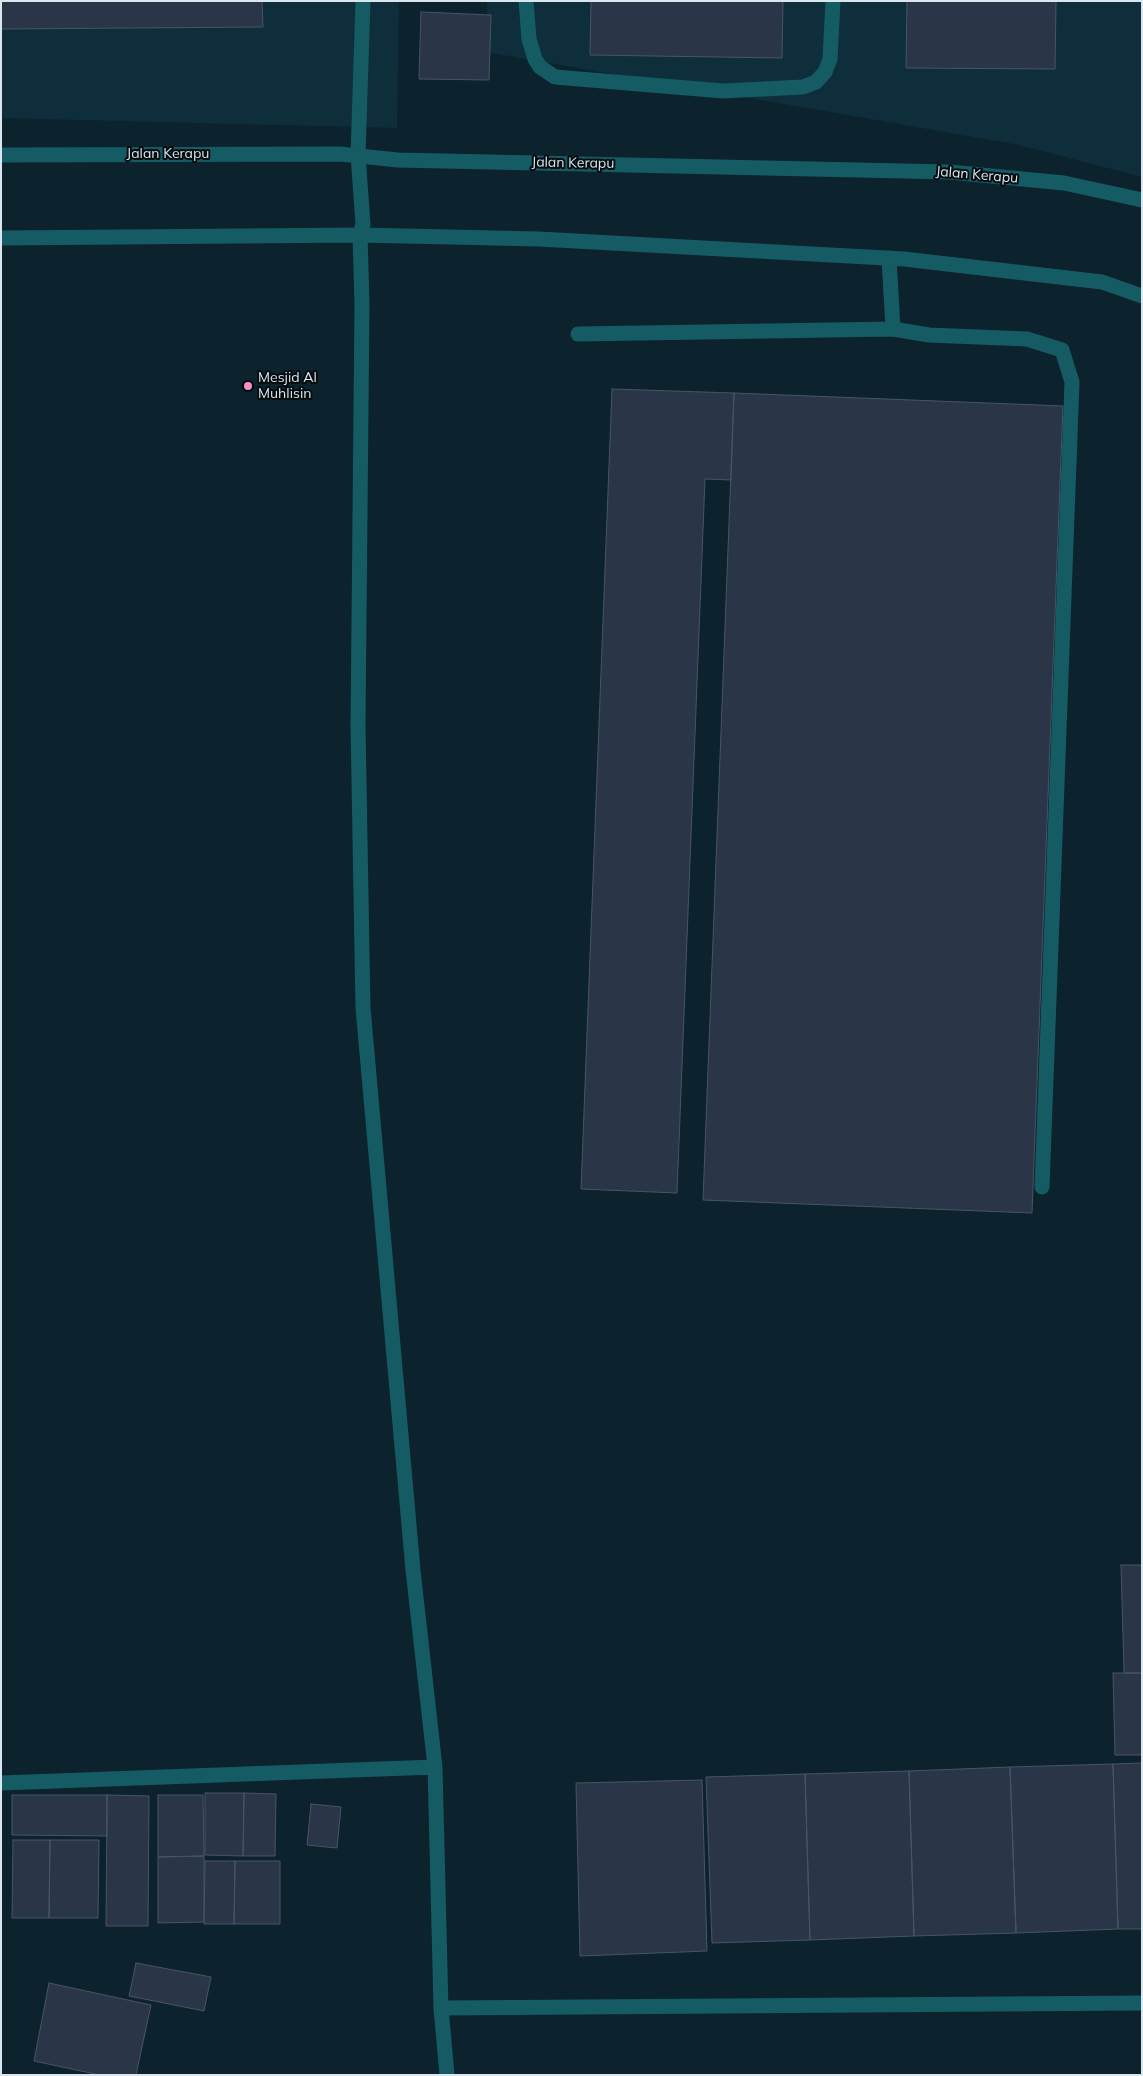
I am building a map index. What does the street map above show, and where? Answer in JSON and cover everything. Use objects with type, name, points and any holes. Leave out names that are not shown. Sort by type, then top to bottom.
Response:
[{"type":"street","points":[[363,1],[358,155],[363,224],[360,235],[362,304],[358,725],[363,1008],[413,1570],[435,1767],[441,2008],[447,2075]]},
{"type":"street","points":[[526,1],[529,39],[535,59],[540,67],[555,77],[723,91],[803,87],[816,82],[824,72],[830,59],[833,1]]},
{"type":"street","name":"Jalan Kerapu","points":[[1,155],[340,154],[398,160],[950,172],[1064,183],[1142,200]]},
{"type":"street","points":[[1,238],[360,235],[538,239],[889,258],[1102,282],[1142,296]]},
{"type":"street","points":[[889,258],[893,329]]},
{"type":"street","points":[[578,334],[893,329],[929,335],[1027,339],[1062,350],[1072,382],[1042,1187]]},
{"type":"street","points":[[1,1783],[435,1767]]},
{"type":"street","points":[[441,2008],[1142,2003]]},
{"type":"shaded area","points":[[1,1],[399,1],[397,128],[1,118]]},
{"type":"shaded area","points":[[487,1],[1142,1],[1142,177],[1019,145],[486,52]]},
{"type":"building","points":[[1,1],[262,1],[263,27],[1,29]]},
{"type":"building","points":[[591,1],[783,1],[782,58],[590,55]]},
{"type":"building","points":[[907,1],[1056,1],[1055,69],[906,68]]},
{"type":"building","points":[[421,12],[491,15],[489,80],[419,79]]},
{"type":"building","points":[[612,389],[734,393],[731,480],[705,479],[677,1193],[581,1189]]},
{"type":"building","points":[[734,393],[1063,406],[1032,1213],[703,1200]]},
{"type":"building","points":[[1121,1565],[1142,1565],[1142,1673],[1124,1673]]},
{"type":"building","points":[[1113,1673],[1142,1673],[1142,1755],[1115,1755]]},
{"type":"building","points":[[1142,1763],[1142,1929],[1118,1929],[1113,1764]]},
{"type":"building","points":[[1113,1764],[1118,1929],[1016,1933],[1010,1767]]},
{"type":"building","points":[[1010,1767],[1016,1933],[914,1936],[909,1771]]},
{"type":"building","points":[[909,1771],[914,1936],[810,1940],[805,1774]]},
{"type":"building","points":[[805,1774],[810,1940],[712,1943],[706,1777]]},
{"type":"building","points":[[702,1780],[707,1951],[580,1956],[576,1783]]},
{"type":"building","points":[[205,1793],[244,1793],[243,1856],[205,1855]]},
{"type":"building","points":[[244,1793],[276,1794],[275,1856],[243,1856]]},
{"type":"building","points":[[12,1795],[107,1795],[107,1836],[12,1835]]},
{"type":"building","points":[[107,1795],[149,1796],[148,1926],[106,1926]]},
{"type":"building","points":[[158,1795],[203,1795],[204,1856],[158,1857]]},
{"type":"building","points":[[311,1804],[341,1807],[337,1848],[307,1845]]},
{"type":"building","points":[[13,1840],[50,1840],[49,1918],[12,1918]]},
{"type":"building","points":[[50,1840],[99,1840],[98,1918],[49,1918]]},
{"type":"building","points":[[204,1856],[204,1922],[158,1923],[158,1857]]},
{"type":"building","points":[[205,1861],[235,1861],[234,1924],[204,1924]]},
{"type":"building","points":[[235,1861],[280,1861],[280,1924],[234,1924]]},
{"type":"building","points":[[136,1963],[211,1977],[204,2011],[129,1996]]},
{"type":"building","points":[[49,1983],[151,2005],[136,2075],[100,2075],[34,2061]]},
{"type":"place","name":"Mesjid Al Muhlisin","points":[[248,386]]}]
